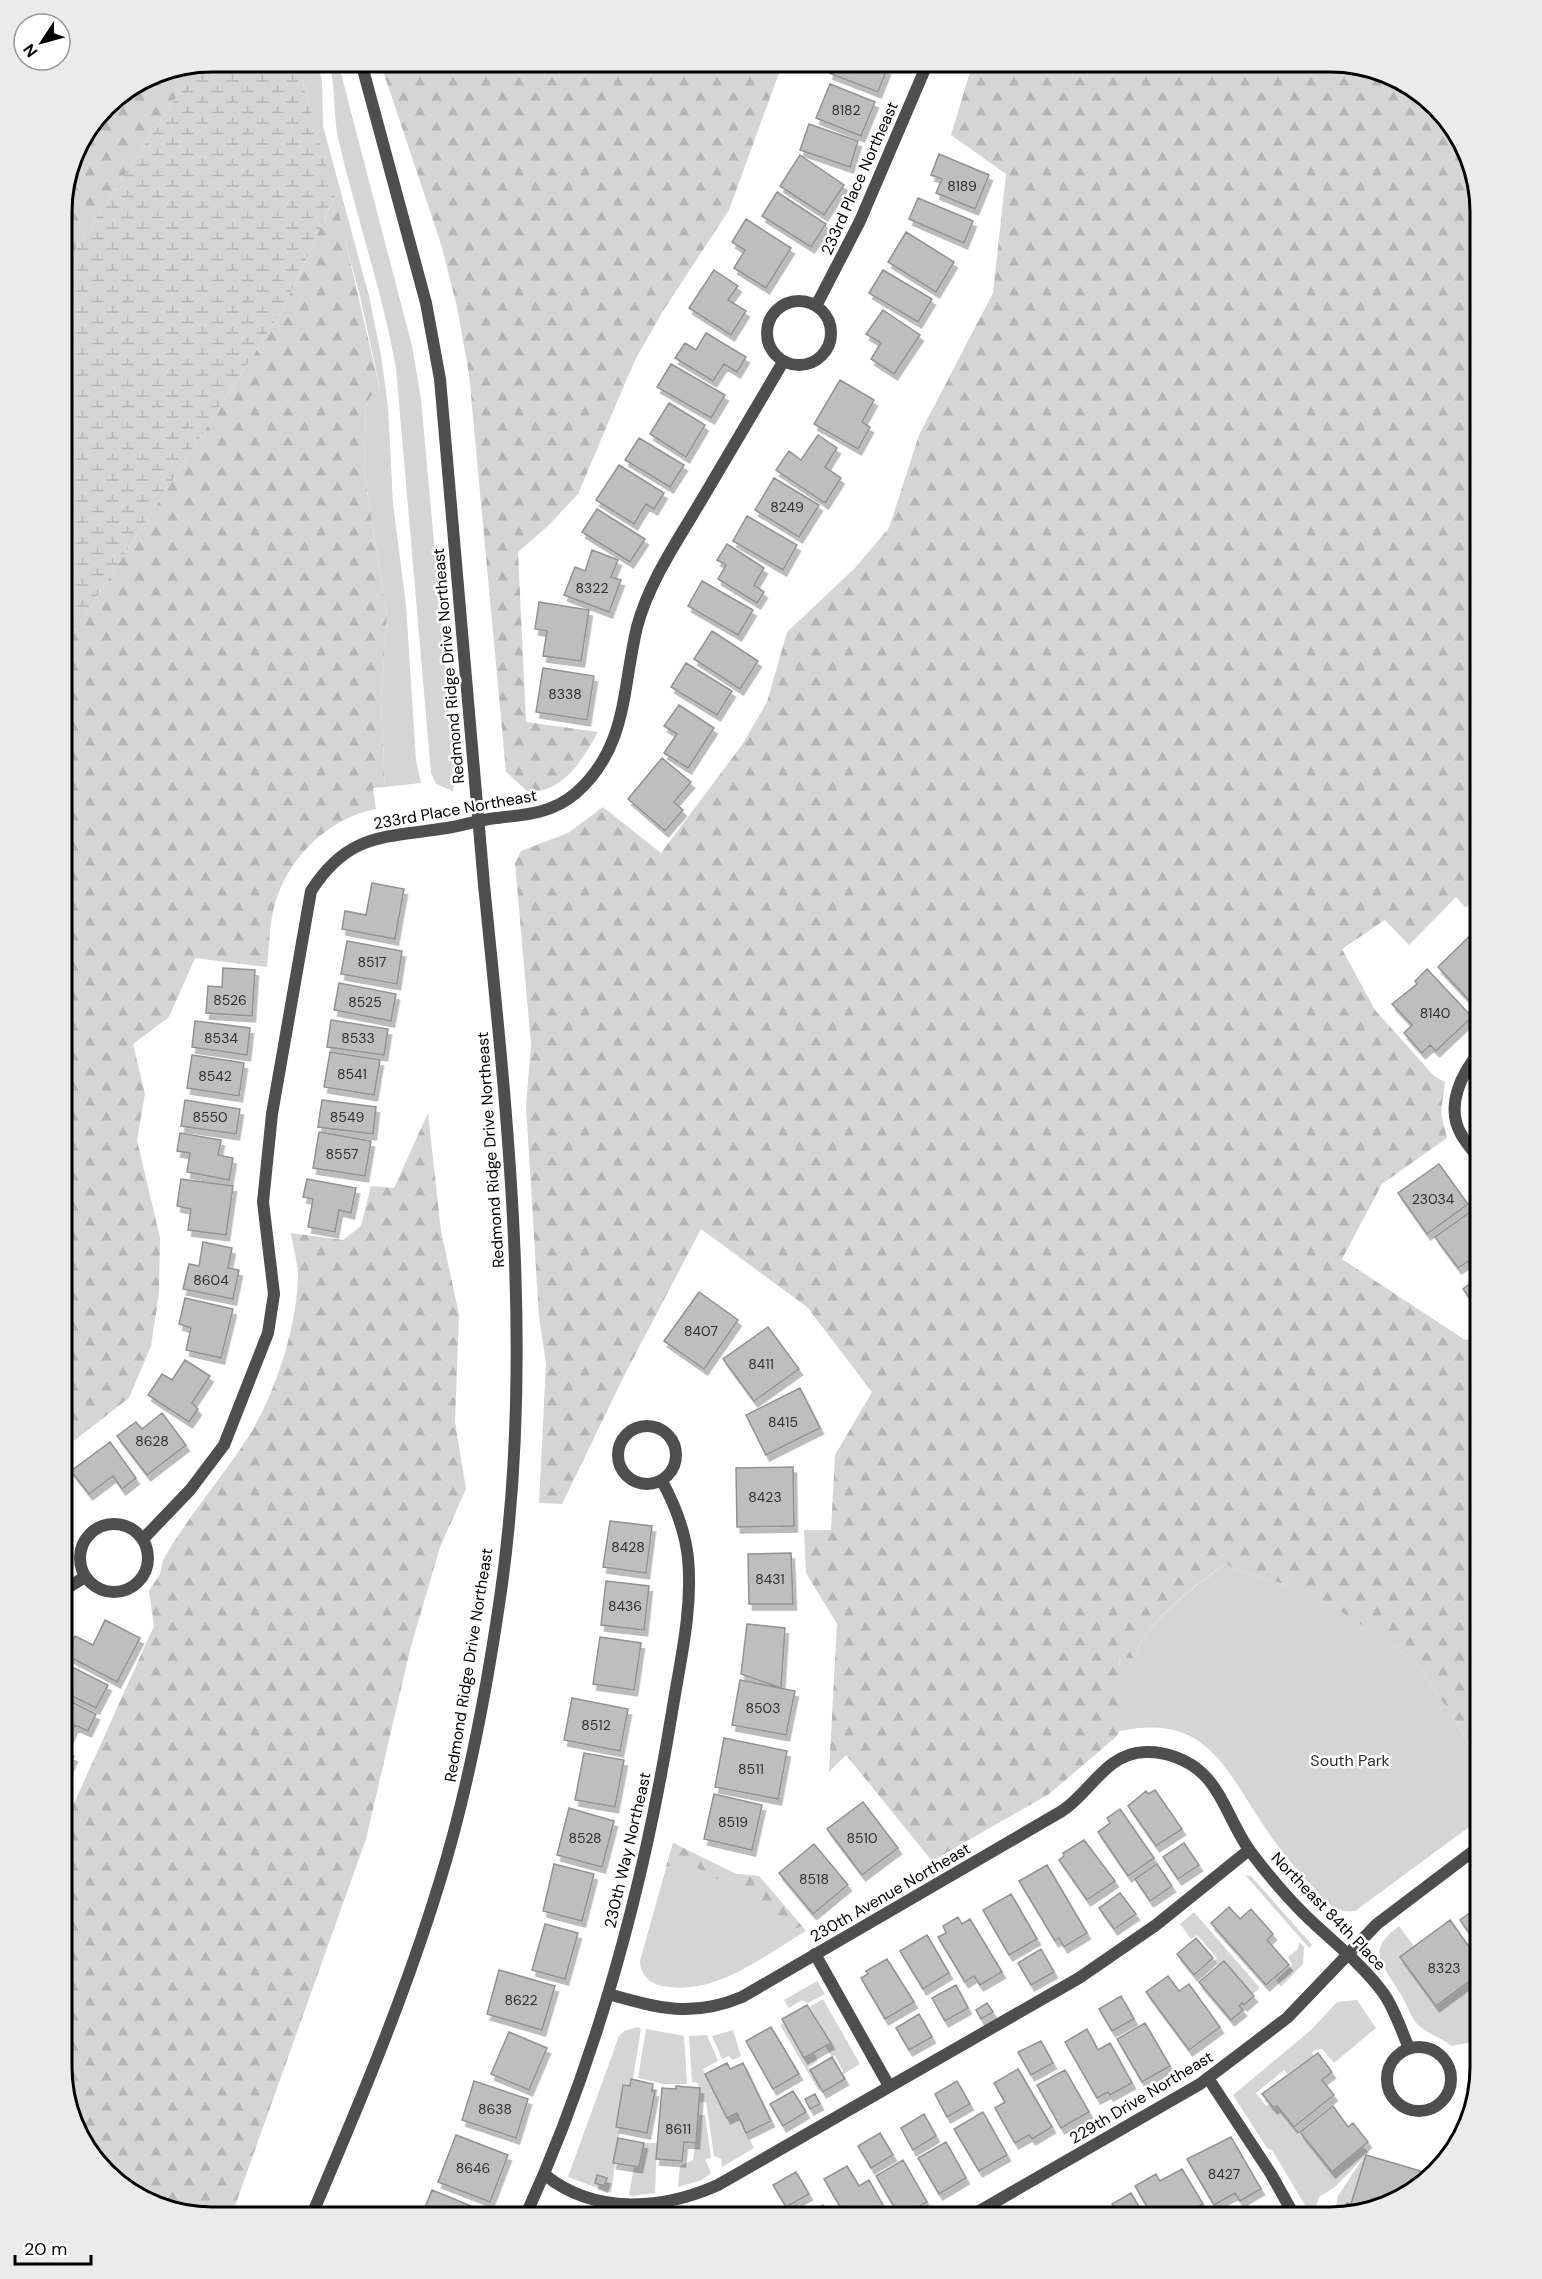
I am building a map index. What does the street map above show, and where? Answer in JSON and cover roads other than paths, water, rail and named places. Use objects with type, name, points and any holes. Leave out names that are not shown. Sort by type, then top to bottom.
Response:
[{"type":"street","name":"Redmond Ridge Drive Northeast","points":[[315,2207],[375,2068],[440,1881],[465,1791],[501,1594],[510,1496],[517,1322],[513,1201],[440,379],[426,303],[364,72]]},
{"type":"street","name":"233rd Place Northeast","points":[[816,306],[860,221],[923,72]]},
{"type":"street","points":[[802,300],[816,306],[828,317],[831,327],[828,348],[814,363],[793,365],[783,362],[768,346],[766,335],[772,314],[790,301],[802,300]]},
{"type":"street","name":"233rd Place Northeast","points":[[143,1539],[190,1490],[224,1445],[268,1333],[274,1294],[263,1202],[272,1114],[311,891],[323,872],[343,853],[369,841],[556,808],[577,792],[606,760],[620,728],[638,626],[651,594],[670,553],[783,362]]},
{"type":"street","points":[[1470,1064],[1457,1093],[1459,1128],[1470,1145]]},
{"type":"street","points":[[652,1426],[662,1430],[675,1445],[675,1464],[662,1481],[645,1485],[636,1482],[621,1470],[618,1461],[620,1442],[634,1428],[652,1426]]},
{"type":"street","name":"230th Way Northeast","points":[[530,2207],[545,2175],[576,2092],[608,1994],[643,1862],[664,1764],[686,1630],[688,1558],[677,1513],[662,1481]]},
{"type":"street","points":[[124,1525],[143,1539],[149,1560],[146,1570],[134,1587],[124,1591],[100,1590],[85,1577],[80,1554],[83,1542],[100,1526],[124,1525]]},
{"type":"street","points":[[72,1585],[85,1577]]},
{"type":"street","name":"230th Avenue Northeast","points":[[608,1994],[648,2006],[697,2010],[722,2005],[742,1997],[1062,1811],[1071,1805],[1103,1770],[1115,1762],[1143,1751],[1169,1755]]},
{"type":"street","name":"Northeast 84th Place","points":[[1169,1755],[1195,1767],[1204,1775],[1249,1850],[1295,1904],[1375,1982],[1386,1996],[1408,2048]]},
{"type":"street","points":[[545,2175],[561,2188],[605,2202],[633,2205],[679,2200],[718,2185],[1047,1997],[1126,1948],[1249,1850]]},
{"type":"street","name":"229th Drive Northeast","points":[[986,2207],[1208,2078],[1287,2018],[1377,1924],[1470,1854]]},
{"type":"street","points":[[815,1954],[889,2086]]},
{"type":"street","points":[[1408,2048],[1430,2048],[1440,2054],[1446,2062],[1450,2084],[1447,2094],[1431,2109],[1410,2110],[1401,2106],[1388,2090],[1386,2079],[1392,2060],[1408,2048]]},
{"type":"street","points":[[1208,2078],[1271,2174],[1289,2207]]},
{"type":"park label","name":"South Park","points":[[1350,1760]]}]
